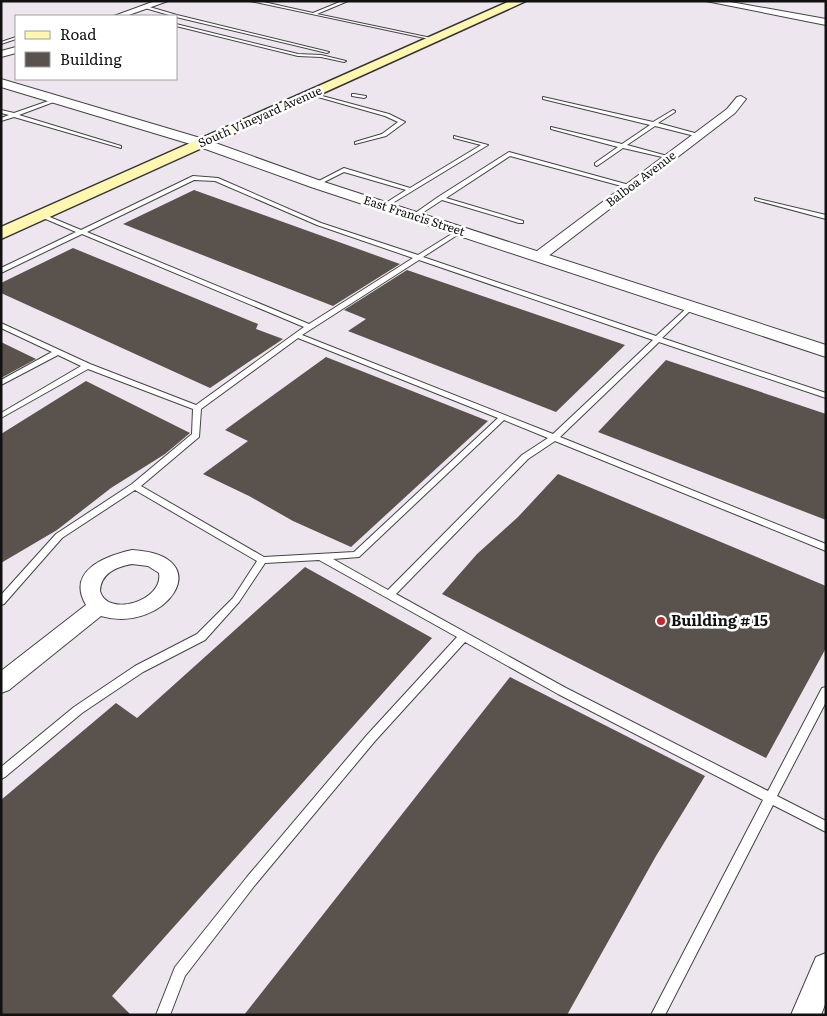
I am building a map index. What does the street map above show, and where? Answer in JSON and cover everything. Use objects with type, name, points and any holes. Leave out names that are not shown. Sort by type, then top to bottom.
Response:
[{"type":"main road","name":"South Vineyard Avenue","points":[[1,234],[520,1]]},
{"type":"street","points":[[121,15],[164,1]]},
{"type":"street","points":[[710,1],[826,22]]},
{"type":"street","points":[[1,54],[15,50]]},
{"type":"street","name":"East Francis Street","points":[[1,83],[202,143],[316,184],[826,351]]},
{"type":"street","name":"Balboa Avenue","points":[[538,257],[731,111],[741,98]]},
{"type":"street","points":[[1,684],[99,606]]},
{"type":"street","points":[[806,1015],[826,967]]},
{"type":"lane","points":[[252,1],[434,40]]},
{"type":"lane","points":[[313,14],[346,1]]},
{"type":"lane","points":[[146,7],[173,15]]},
{"type":"lane","points":[[178,16],[328,53],[321,56]]},
{"type":"lane","points":[[178,25],[298,55],[321,56],[344,62]]},
{"type":"lane","points":[[1,42],[15,38]]},
{"type":"lane","points":[[254,44],[269,39]]},
{"type":"lane","points":[[313,94],[387,114],[402,122],[384,135],[357,143]]},
{"type":"lane","points":[[354,95],[364,98]]},
{"type":"lane","points":[[545,98],[699,135]]},
{"type":"lane","points":[[1,120],[57,99]]},
{"type":"lane","points":[[1,111],[119,148]]},
{"type":"lane","points":[[597,164],[673,111]]},
{"type":"lane","points":[[553,128],[669,158]]},
{"type":"lane","points":[[384,206],[484,145],[456,138]]},
{"type":"lane","points":[[414,216],[509,154],[631,187]]},
{"type":"lane","points":[[316,184],[344,170],[410,190]]},
{"type":"lane","points":[[1,271],[193,178],[216,179],[319,224],[826,396]]},
{"type":"lane","points":[[440,198],[521,222]]},
{"type":"lane","points":[[757,199],[826,217]]},
{"type":"lane","points":[[42,216],[310,327]]},
{"type":"lane","points":[[1,602],[59,536],[135,486],[196,435],[198,408],[297,335],[460,231]]},
{"type":"lane","points":[[389,595],[525,457],[554,438],[691,307]]},
{"type":"lane","points":[[1,325],[87,366],[198,408]]},
{"type":"lane","points":[[297,335],[826,548]]},
{"type":"lane","points":[[1,383],[58,352]]},
{"type":"lane","points":[[1,416],[87,366]]},
{"type":"lane","points":[[135,486],[262,560],[356,555],[503,417]]},
{"type":"lane","points":[[320,557],[562,691],[826,827]]},
{"type":"lane","points":[[1,774],[78,710],[139,670],[201,637],[236,600],[262,560]]},
{"type":"lane","points":[[163,1015],[180,972],[251,881],[371,738],[464,636]]},
{"type":"lane","points":[[658,1015],[826,691]]},
{"type":"shaded area","points":[[1,1],[826,1],[826,1015],[1,1015]]},
{"type":"building","points":[[194,190],[400,264],[333,306],[123,224]]},
{"type":"building","points":[[73,248],[258,324],[256,329],[283,339],[210,388],[1,293],[1,283]]},
{"type":"building","points":[[407,270],[625,345],[556,412],[348,331],[366,319],[344,310]]},
{"type":"building","points":[[1,342],[36,359],[1,378]]},
{"type":"building","points":[[326,357],[488,421],[351,547],[293,521],[249,496],[203,474],[248,441],[225,430]]},
{"type":"building","points":[[666,360],[826,414],[826,520],[598,432]]},
{"type":"building","points":[[86,381],[190,433],[165,454],[111,488],[57,530],[1,563],[1,434]]},
{"type":"building","name":"Building # 15","points":[[558,474],[826,586],[826,648],[766,758],[442,594],[477,554],[518,517]]},
{"type":"building","points":[[305,567],[432,638],[112,996],[131,1015],[1,1015],[1,800],[116,703],[137,718]]},
{"type":"building","points":[[510,677],[705,776],[656,856],[567,1015],[244,1015]]},
{"type":"place","name":"Building # 15","points":[[661,621]]}]
